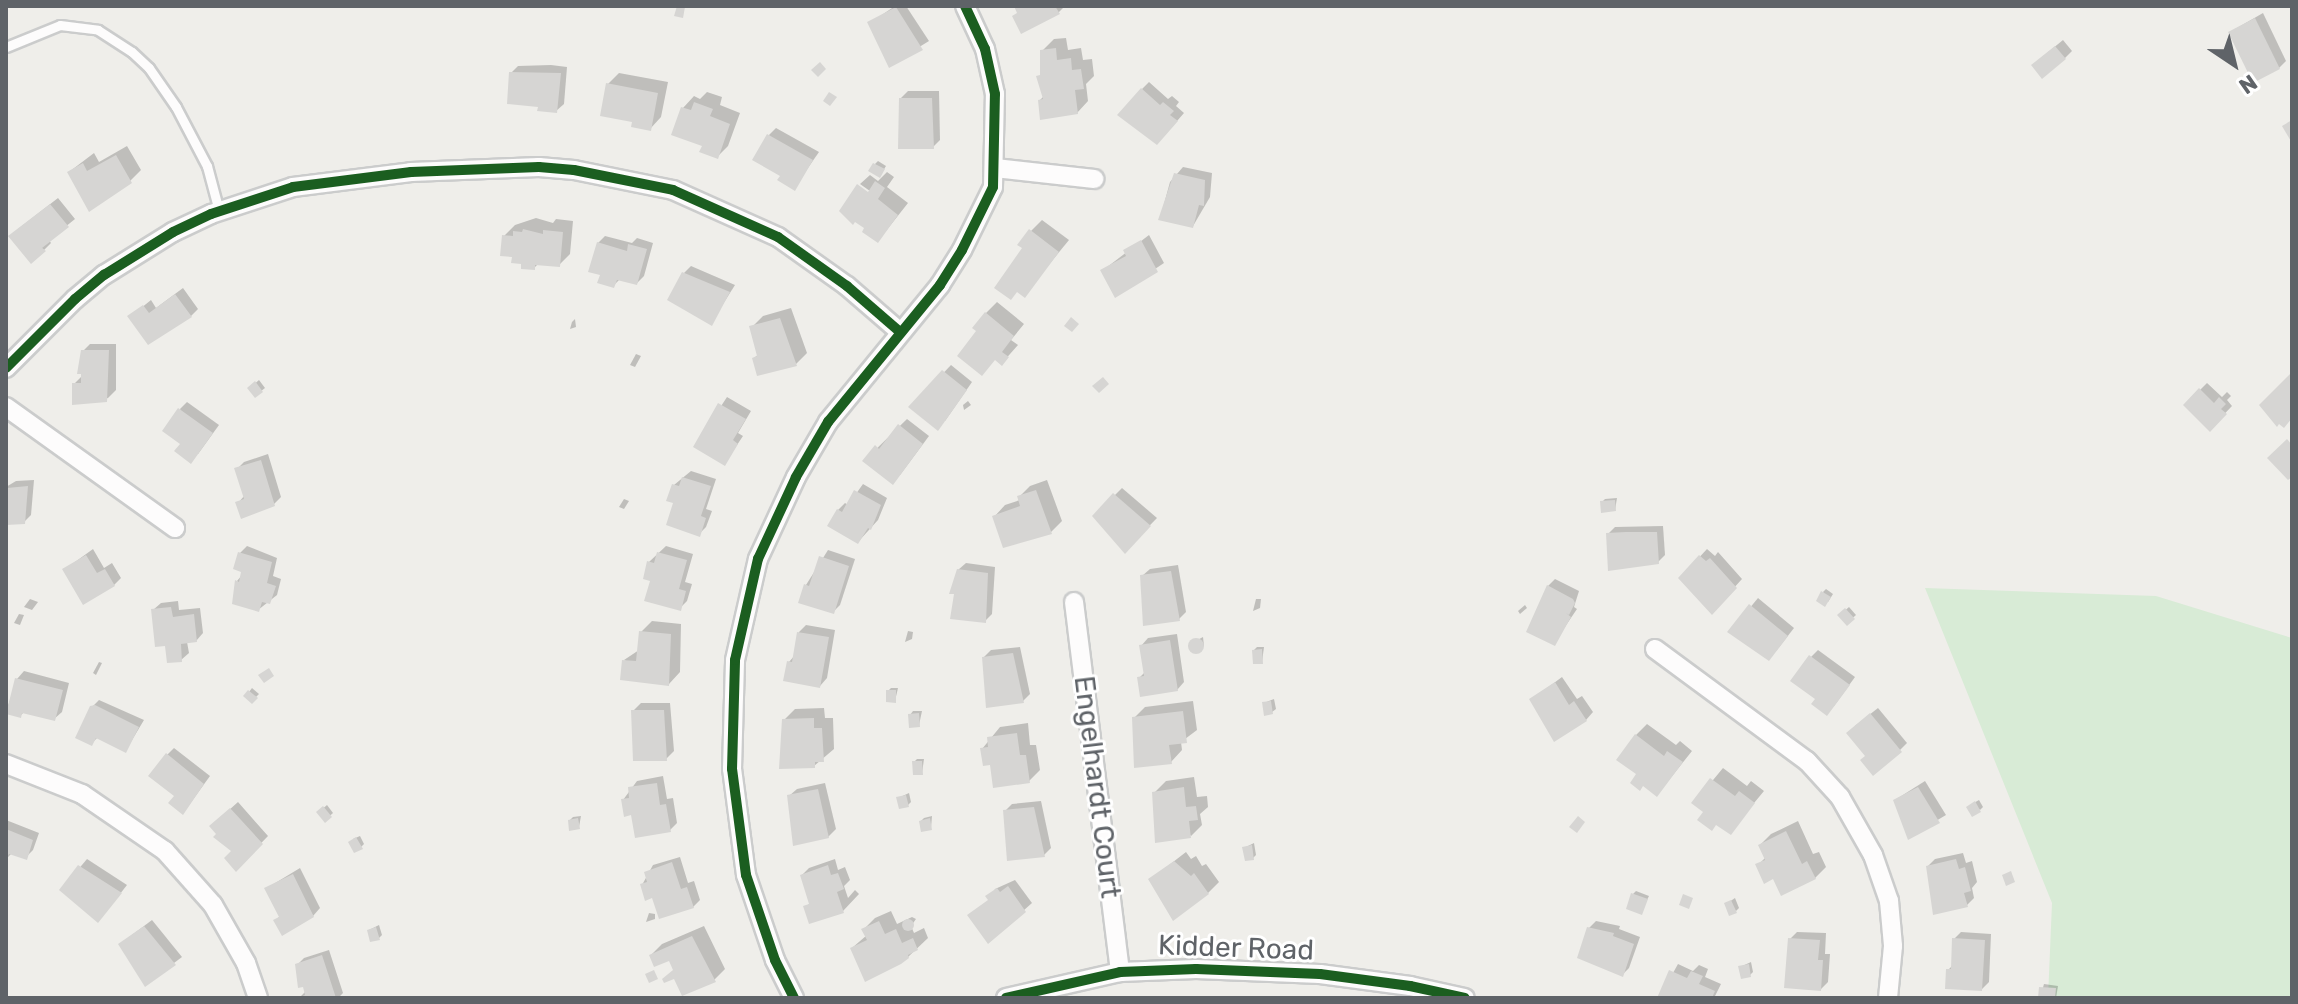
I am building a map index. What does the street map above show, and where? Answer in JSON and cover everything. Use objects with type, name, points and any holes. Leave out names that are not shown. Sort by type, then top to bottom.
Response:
[{"type":"street","points":[[794,998],[775,960],[746,875],[732,769],[735,660],[758,559],[774,521],[828,422],[899,331],[921,309],[962,250],[993,187],[994,84],[985,49],[965,6]]},
{"type":"street","points":[[6,368],[75,299],[104,275],[173,232],[219,211],[293,187],[411,172],[539,167],[614,176],[702,200],[778,237],[847,286],[899,331]]},
{"type":"street","points":[[995,168],[1094,179]]},
{"type":"street","points":[[6,407],[175,528]]},
{"type":"street","name":"Engelhardt Court","points":[[1074,602],[1120,972]]},
{"type":"street","points":[[1655,649],[1807,761],[1840,797],[1873,855],[1889,901],[1893,946],[1888,998]]},
{"type":"street","points":[[6,764],[82,794],[130,824],[165,851],[213,905],[246,963],[258,998]]},
{"type":"street","name":"Kidder Road","points":[[1006,998],[1120,972],[1196,969],[1320,974],[1410,986],[1465,998]]},
{"type":"lane","points":[[6,47],[60,25],[98,30],[132,52],[149,68],[176,107],[207,166],[219,211]]},
{"type":"green space","points":[[1925,588],[2156,596],[2292,638],[2292,998],[2048,998],[2052,903]]},
{"type":"building","points":[[677,6],[685,7],[683,18],[674,16]]},
{"type":"building","points":[[1014,6],[1055,6],[1060,14],[1021,34],[1012,16],[1017,13]]},
{"type":"building","points":[[896,7],[923,50],[889,68],[867,22]]},
{"type":"building","points":[[2255,18],[2280,69],[2253,83],[2228,32]]},
{"type":"building","points":[[2055,46],[2066,59],[2042,79],[2031,65]]},
{"type":"building","points":[[1056,48],[1057,60],[1071,58],[1072,70],[1081,69],[1084,89],[1075,90],[1078,114],[1040,120],[1038,100],[1043,99],[1036,76],[1040,75],[1040,50]]},
{"type":"building","points":[[820,62],[826,69],[818,77],[811,70]]},
{"type":"building","points":[[509,72],[561,73],[557,113],[537,111],[538,107],[507,104]]},
{"type":"building","points":[[606,83],[658,93],[651,131],[631,127],[632,122],[600,116]]},
{"type":"building","points":[[1141,88],[1160,105],[1163,102],[1174,111],[1170,115],[1178,121],[1157,145],[1117,115]]},
{"type":"building","points":[[829,92],[837,97],[830,106],[823,101]]},
{"type":"building","points":[[899,98],[932,98],[934,149],[898,149]]},
{"type":"building","points":[[694,102],[713,109],[710,116],[730,124],[718,159],[699,152],[702,146],[671,135],[681,107],[691,110]]},
{"type":"building","points":[[2292,120],[2292,143],[2282,126]]},
{"type":"building","points":[[767,134],[813,160],[795,191],[777,180],[780,176],[752,160]]},
{"type":"building","points":[[116,155],[132,183],[89,212],[67,172],[83,163],[87,171]]},
{"type":"building","points":[[873,163],[885,169],[880,178],[868,171]]},
{"type":"building","points":[[1174,173],[1205,180],[1204,206],[1199,205],[1193,228],[1158,220]]},
{"type":"building","points":[[875,181],[885,188],[878,199],[898,215],[878,243],[862,232],[864,228],[855,222],[853,225],[839,211],[857,184],[868,192]]},
{"type":"building","points":[[50,204],[69,227],[42,248],[46,251],[31,264],[8,236]]},
{"type":"building","points":[[523,229],[543,234],[543,230],[563,232],[560,267],[535,265],[535,270],[521,269],[521,264],[511,263],[512,257],[500,256],[502,235],[513,236],[513,231],[522,232]]},
{"type":"building","points":[[1029,229],[1059,252],[1025,298],[1017,292],[1011,300],[994,288],[1022,248],[1017,245]]},
{"type":"building","points":[[1141,240],[1158,272],[1115,298],[1100,270],[1126,256],[1123,250]]},
{"type":"building","points":[[597,242],[627,251],[628,244],[647,249],[637,285],[617,280],[614,288],[597,283],[600,275],[588,272]]},
{"type":"building","points":[[682,272],[730,292],[712,326],[667,300]]},
{"type":"building","points":[[175,294],[192,317],[148,345],[127,316],[143,305],[149,313]]},
{"type":"building","points":[[985,312],[1014,336],[1002,352],[1009,357],[1002,366],[995,360],[982,376],[957,356],[976,331],[972,328]]},
{"type":"building","points":[[1071,317],[1079,324],[1072,332],[1064,326]]},
{"type":"building","points":[[780,318],[797,366],[757,376],[752,358],[757,356],[749,326]]},
{"type":"building","points":[[81,350],[109,350],[107,402],[72,405],[72,383],[81,383],[81,374],[77,374]]},
{"type":"building","points":[[942,370],[967,390],[938,431],[908,407]]},
{"type":"building","points":[[2292,372],[2292,418],[2284,428],[2279,424],[2277,427],[2259,405]]},
{"type":"building","points":[[1103,377],[1109,384],[1099,393],[1092,386]]},
{"type":"building","points":[[255,381],[263,392],[255,398],[247,388]]},
{"type":"building","points":[[2199,388],[2214,403],[2219,397],[2226,404],[2221,409],[2227,414],[2210,432],[2183,405]]},
{"type":"building","points":[[718,403],[746,419],[733,440],[738,444],[725,466],[693,447]]},
{"type":"building","points":[[178,408],[213,433],[191,464],[174,451],[180,444],[162,431]]},
{"type":"building","points":[[898,424],[923,444],[893,485],[862,461],[875,445],[879,449]]},
{"type":"building","points":[[2287,439],[2292,445],[2292,477],[2288,480],[2267,458]]},
{"type":"building","points":[[261,460],[275,506],[241,519],[235,502],[244,499],[234,468]]},
{"type":"building","points":[[682,477],[711,486],[701,516],[706,518],[700,537],[666,525],[673,503],[666,501],[672,484],[679,486]]},
{"type":"building","points":[[28,486],[25,524],[6,525],[7,488]]},
{"type":"building","points":[[854,490],[881,505],[871,530],[868,528],[858,544],[827,526],[837,509],[842,512]]},
{"type":"building","points":[[1036,490],[1052,534],[1003,548],[992,516],[1020,506],[1017,496]]},
{"type":"building","points":[[1113,493],[1151,526],[1125,554],[1092,516]]},
{"type":"building","points":[[1615,500],[1616,511],[1601,513],[1600,501]]},
{"type":"building","points":[[1657,532],[1659,564],[1608,571],[1606,533]]},
{"type":"building","points":[[238,552],[272,562],[267,583],[276,586],[270,604],[262,602],[259,612],[232,604],[235,580],[239,582],[241,572],[233,569]]},
{"type":"building","points":[[657,552],[687,560],[679,589],[686,591],[681,611],[644,601],[650,581],[643,579],[647,561],[654,563]]},
{"type":"building","points":[[86,555],[97,573],[105,569],[115,586],[83,605],[62,569]]},
{"type":"building","points":[[1699,555],[1706,561],[1710,558],[1737,588],[1712,615],[1678,578]]},
{"type":"building","points":[[819,556],[849,566],[834,614],[798,603],[804,584],[809,586]]},
{"type":"building","points":[[957,569],[988,573],[986,623],[950,619],[954,594],[949,594]]},
{"type":"building","points":[[1171,571],[1180,621],[1143,626],[1140,575]]},
{"type":"building","points":[[1547,585],[1575,603],[1569,615],[1566,613],[1571,617],[1555,646],[1526,632]]},
{"type":"building","points":[[1821,591],[1831,597],[1825,607],[1816,601]]},
{"type":"building","points":[[1749,604],[1788,636],[1769,661],[1727,632]]},
{"type":"building","points":[[171,607],[173,617],[194,614],[197,642],[181,644],[182,662],[167,663],[165,646],[155,647],[151,609]]},
{"type":"building","points":[[1845,608],[1855,619],[1847,626],[1837,615]]},
{"type":"building","points":[[639,631],[671,634],[669,686],[620,680],[622,660],[636,661]]},
{"type":"building","points":[[797,632],[829,637],[820,688],[783,681],[787,661],[792,662]]},
{"type":"building","points":[[1196,638],[1204,646],[1196,654],[1188,646]]},
{"type":"building","points":[[1170,640],[1178,691],[1140,697],[1137,677],[1144,676],[1139,645]]},
{"type":"building","points":[[1262,649],[1263,664],[1253,664],[1252,650]]},
{"type":"building","points":[[1013,653],[1024,703],[986,708],[982,657]]},
{"type":"building","points":[[1809,655],[1850,685],[1827,716],[1811,704],[1815,699],[1790,681]]},
{"type":"building","points":[[269,668],[274,676],[264,683],[258,675]]},
{"type":"building","points":[[15,678],[63,690],[55,721],[22,713],[21,718],[6,714]]},
{"type":"building","points":[[1555,682],[1569,705],[1574,701],[1587,721],[1554,742],[1529,699]]},
{"type":"building","points":[[248,690],[258,698],[252,704],[243,696]]},
{"type":"building","points":[[886,690],[896,690],[896,703],[886,702]]},
{"type":"building","points":[[1271,701],[1273,714],[1264,716],[1262,702]]},
{"type":"building","points":[[95,705],[139,727],[126,753],[96,738],[92,746],[75,738],[90,706]]},
{"type":"building","points":[[631,710],[664,710],[667,761],[633,761]]},
{"type":"building","points":[[1183,711],[1187,743],[1169,745],[1172,764],[1134,768],[1132,717]]},
{"type":"building","points":[[919,713],[920,727],[909,728],[908,714]]},
{"type":"building","points":[[1870,713],[1902,752],[1873,776],[1860,760],[1865,756],[1846,733]]},
{"type":"building","points":[[814,718],[814,728],[822,728],[824,762],[815,762],[815,768],[779,769],[782,719]]},
{"type":"building","points":[[1017,733],[1020,755],[1026,755],[1030,783],[993,788],[990,765],[983,766],[980,748],[988,747],[987,737]]},
{"type":"building","points":[[1635,734],[1664,756],[1667,751],[1683,762],[1657,797],[1643,786],[1640,791],[1630,783],[1636,774],[1616,760]]},
{"type":"building","points":[[166,753],[204,784],[183,815],[168,803],[174,796],[148,776]]},
{"type":"building","points":[[912,761],[922,761],[923,775],[913,775]]},
{"type":"building","points":[[1710,778],[1735,796],[1739,791],[1755,803],[1731,835],[1716,825],[1712,831],[1697,820],[1703,812],[1691,803]]},
{"type":"building","points":[[657,783],[660,805],[666,804],[671,832],[635,838],[631,815],[624,817],[621,799],[629,798],[628,787]]},
{"type":"building","points":[[1184,787],[1186,807],[1196,806],[1198,820],[1189,821],[1191,838],[1155,843],[1152,792]]},
{"type":"building","points":[[1918,787],[1940,823],[1908,840],[1893,800]]},
{"type":"building","points":[[818,789],[829,838],[793,846],[787,795]]},
{"type":"building","points":[[906,795],[909,807],[899,809],[896,797]]},
{"type":"building","points":[[1975,801],[1981,812],[1972,817],[1966,807]]},
{"type":"building","points":[[323,806],[332,817],[325,823],[316,812]]},
{"type":"building","points":[[1034,807],[1045,857],[1007,861],[1003,810]]},
{"type":"building","points":[[230,808],[263,844],[236,872],[224,858],[231,851],[213,837],[216,834],[209,826]]},
{"type":"building","points":[[1578,816],[1585,822],[1577,833],[1569,827]]},
{"type":"building","points":[[578,818],[580,829],[569,831],[568,820]]},
{"type":"building","points":[[930,818],[932,830],[921,832],[919,821]]},
{"type":"building","points":[[6,829],[33,840],[27,860],[9,854],[6,861]]},
{"type":"building","points":[[1786,831],[1802,864],[1807,861],[1816,879],[1781,896],[1773,879],[1764,884],[1755,864],[1765,860],[1758,845]]},
{"type":"building","points":[[356,837],[363,849],[354,853],[348,842]]},
{"type":"building","points":[[1252,845],[1254,860],[1245,861],[1242,847]]},
{"type":"building","points":[[1956,859],[1959,869],[1965,867],[1971,891],[1964,893],[1968,907],[1933,915],[1926,866]]},
{"type":"building","points":[[1174,861],[1191,876],[1194,873],[1209,894],[1173,921],[1148,879]]},
{"type":"building","points":[[672,862],[681,889],[687,887],[694,908],[659,919],[652,898],[645,901],[640,884],[647,882],[644,872]]},
{"type":"building","points":[[78,865],[122,893],[98,923],[59,890]]},
{"type":"building","points":[[828,865],[831,875],[838,873],[844,889],[837,892],[844,913],[809,924],[803,906],[809,904],[800,875]]},
{"type":"building","points":[[2011,871],[2015,882],[2006,886],[2002,875]]},
{"type":"building","points":[[293,874],[314,917],[282,936],[273,920],[279,917],[264,888]]},
{"type":"building","points":[[1008,886],[1026,912],[988,944],[967,915],[988,900],[985,896],[997,888],[1000,892]]},
{"type":"building","points":[[1631,893],[1648,899],[1642,915],[1626,909]]},
{"type":"building","points":[[1683,894],[1693,898],[1689,909],[1679,905]]},
{"type":"building","points":[[1731,900],[1737,913],[1729,916],[1724,903]]},
{"type":"building","points":[[908,919],[914,925],[908,931],[902,925]]},
{"type":"building","points":[[879,921],[885,934],[896,929],[902,943],[913,938],[918,950],[908,955],[909,958],[901,964],[865,982],[850,948],[867,940],[861,929]]},
{"type":"building","points":[[144,926],[176,965],[145,987],[118,944]]},
{"type":"building","points":[[376,927],[380,940],[370,942],[367,930]]},
{"type":"building","points":[[1587,927],[1614,933],[1613,936],[1634,944],[1623,977],[1577,958]]},
{"type":"building","points":[[692,936],[716,982],[682,996],[674,979],[664,983],[662,979],[673,970],[669,961],[654,967],[649,955]]},
{"type":"building","points":[[1788,938],[1820,940],[1818,960],[1823,960],[1821,991],[1784,988]]},
{"type":"building","points":[[1952,938],[1985,940],[1982,991],[1945,989],[1946,969],[1951,969]]},
{"type":"building","points":[[322,955],[336,998],[298,998],[305,995],[303,987],[298,988],[295,964]]},
{"type":"building","points":[[1749,964],[1751,977],[1741,979],[1738,966]]},
{"type":"building","points":[[654,970],[658,979],[649,983],[645,974]]},
{"type":"building","points":[[1669,970],[1687,978],[1691,971],[1703,976],[1699,984],[1715,991],[1712,998],[1657,998]]},
{"type":"building","points":[[2039,987],[2056,988],[2055,998],[2038,998]]},
{"type":"cycle path","points":[[794,998],[775,960],[746,875],[732,769],[735,660],[758,559],[796,477],[828,422],[940,285],[962,250],[993,187],[995,94],[985,49],[965,6]]},
{"type":"cycle path","points":[[6,368],[75,299],[104,275],[173,232],[211,214],[293,187],[411,172],[539,167],[574,170],[673,190],[778,237],[847,286],[899,331]]},
{"type":"cycle path","points":[[1006,998],[1120,972],[1196,969],[1320,974],[1410,986],[1465,998]]}]
